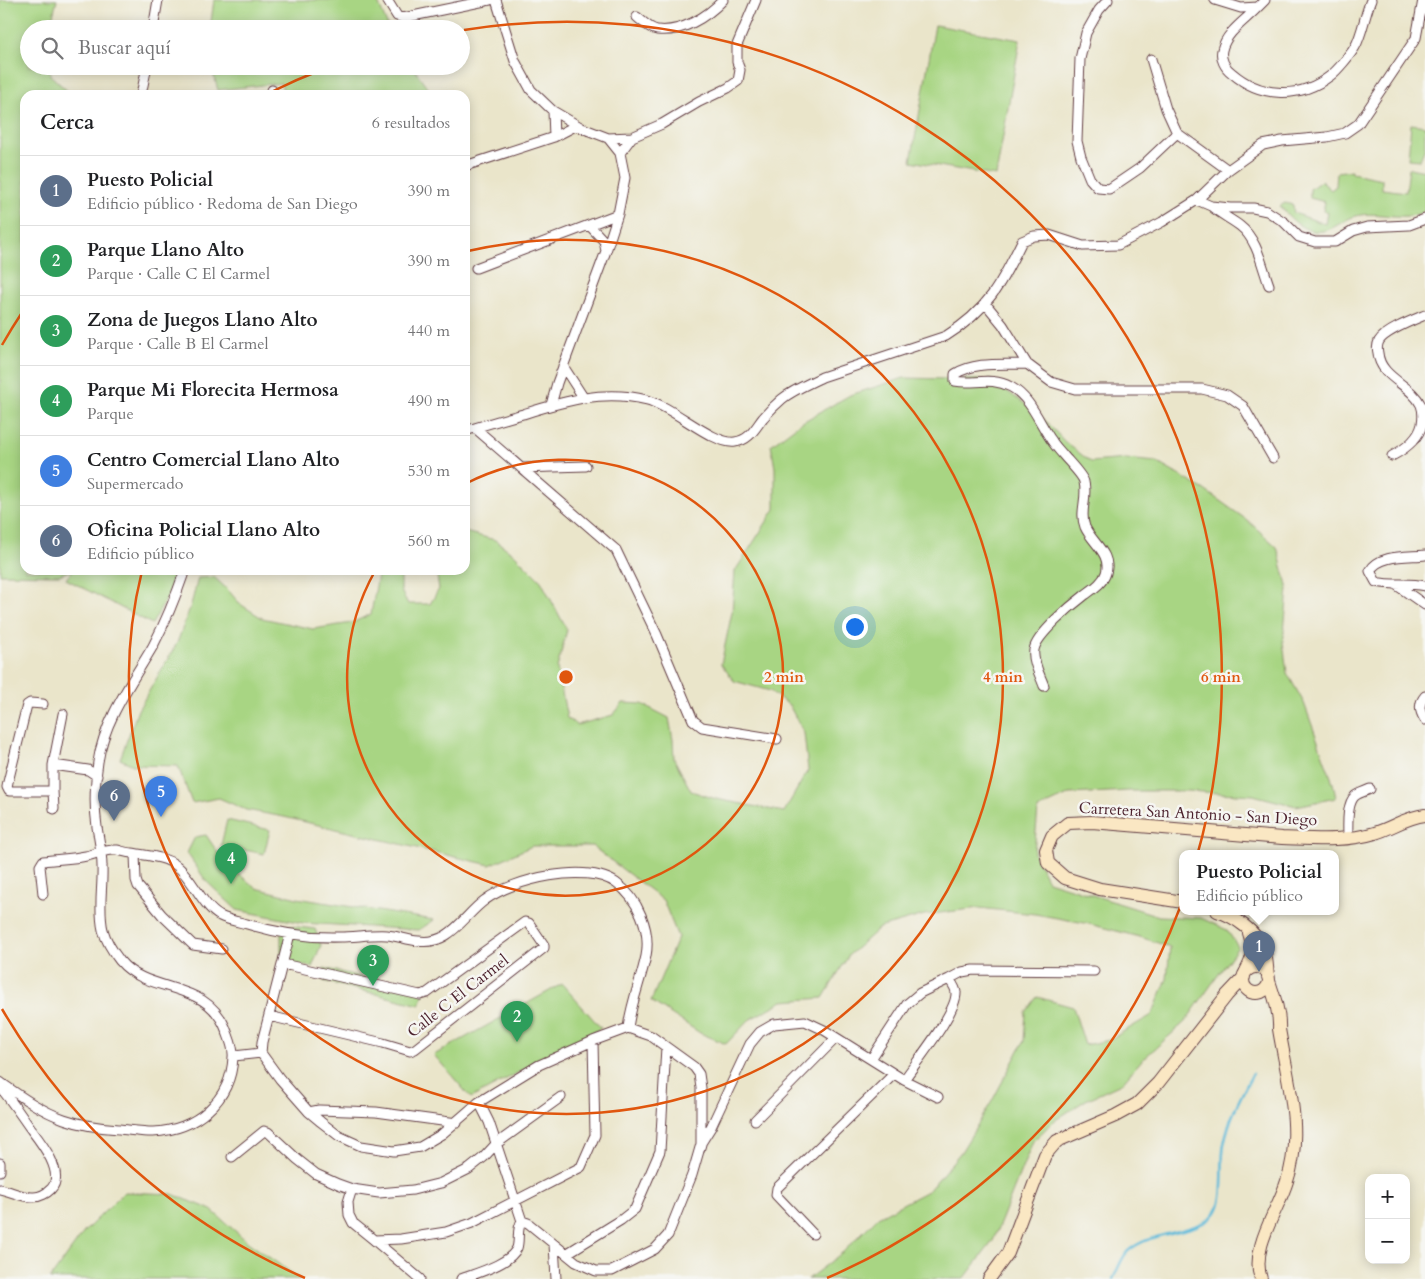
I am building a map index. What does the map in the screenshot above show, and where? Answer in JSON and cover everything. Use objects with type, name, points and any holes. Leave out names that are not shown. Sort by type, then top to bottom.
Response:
[{"type":"street","points":[[155,20],[158,0]]},
{"type":"street","points":[[388,0],[397,16],[403,18],[490,0]]},
{"type":"street","points":[[496,0],[515,61],[531,90],[553,111],[577,125],[608,138],[632,137],[662,124],[738,81],[740,70],[737,62],[737,45],[756,0]]},
{"type":"street","points":[[637,17],[656,30],[676,29],[694,22],[716,8],[723,0]]},
{"type":"street","points":[[1108,0],[1099,10],[1086,33],[1080,59],[1078,140],[1081,157],[1090,179],[1098,188],[1108,189],[1140,168],[1177,133]]},
{"type":"street","points":[[1215,0],[1228,6],[1241,8],[1258,7]]},
{"type":"street","points":[[1265,0],[1227,38],[1221,52],[1224,67],[1239,80],[1261,91],[1282,93],[1305,90],[1330,76],[1355,47],[1371,0]]},
{"type":"street","points":[[470,430],[583,397],[618,396],[647,400],[670,410],[727,442],[736,442],[744,439],[754,431],[761,420],[784,398],[805,385],[946,336],[963,326],[985,303],[1006,276],[1022,241],[1034,236],[1049,234],[1083,246],[1118,245],[1144,233],[1197,200],[1228,170],[1263,145],[1290,140],[1326,138],[1345,133],[1358,124],[1416,38],[1422,0]]},
{"type":"street","points":[[1151,59],[1166,109],[1177,133],[1228,170]]},
{"type":"street","points":[[142,90],[144,75]]},
{"type":"street","points":[[553,111],[554,137]]},
{"type":"street","points":[[470,164],[554,137],[577,125]]},
{"type":"street","points":[[620,153],[632,137]]},
{"type":"street","points":[[551,405],[557,383],[618,214],[625,178],[620,153],[608,138]]},
{"type":"street","points":[[1197,200],[1211,206],[1241,227],[1252,241],[1269,285]]},
{"type":"street","points":[[1211,206],[1253,208],[1267,211],[1284,222],[1299,237],[1315,242],[1335,242],[1352,231],[1409,225],[1425,219]]},
{"type":"street","points":[[476,268],[618,214]]},
{"type":"street","points":[[589,225],[604,241],[606,251]]},
{"type":"street","points":[[985,303],[1003,325],[1027,364],[1051,382],[1067,388],[1202,389],[1227,395],[1243,406],[1273,458]]},
{"type":"street","points":[[1392,456],[1418,437],[1422,426],[1422,406],[1415,396],[1389,375],[1379,360],[1377,346],[1379,341],[1389,333],[1425,315]]},
{"type":"street","points":[[1027,364],[979,365],[955,374],[955,381],[988,381],[1004,384],[1017,391],[1033,410],[1051,440],[1084,480],[1083,521],[1087,531],[1106,557],[1106,574],[1099,584],[1044,632],[1036,645],[1034,651],[1036,667],[1044,686]]},
{"type":"street","points":[[564,366],[568,376],[583,397]]},
{"type":"street","points":[[475,428],[616,550],[657,635],[693,720],[702,727],[777,740]]},
{"type":"street","points":[[521,468],[586,466]]},
{"type":"street","points":[[1425,555],[1383,560],[1373,566],[1370,571],[1376,582],[1386,584],[1410,583],[1425,586]]},
{"type":"street","points":[[0,1082],[42,1109],[64,1119],[99,1127],[152,1132],[165,1131],[191,1123],[208,1113],[221,1098],[230,1081],[234,1056],[224,1024],[212,1008],[198,997],[157,983],[134,972],[121,962],[110,948],[103,932],[101,916],[102,867],[97,825],[98,762],[106,732],[121,700],[164,624],[183,575]]},
{"type":"street","points":[[1395,584],[1425,605]]},
{"type":"street","points":[[1425,696],[1420,706],[1420,711],[1425,720]]},
{"type":"street","points":[[43,704],[30,703],[27,705],[7,787],[9,790],[53,791]]},
{"type":"street","points":[[54,809],[53,764],[64,714]]},
{"type":"street","points":[[53,764],[88,770],[97,776]]},
{"type":"street","points":[[1348,837],[1347,820],[1352,799],[1356,795],[1370,789]]},
{"type":"street","name":"Carretera San Antonio - San Diego","points":[[1179,901],[1100,889],[1065,878],[1048,863],[1046,850],[1052,836],[1068,823],[1092,822],[1313,839],[1376,833],[1401,821],[1425,815]]},
{"type":"street","points":[[43,894],[41,862],[116,850],[164,859],[177,866],[194,884],[209,906],[220,916],[266,930],[321,938],[385,935],[403,937],[419,942],[434,940],[447,935],[485,900],[530,879],[577,874],[600,876],[615,882],[627,892],[638,910],[645,927],[646,954],[630,1009],[628,1028]]},
{"type":"street","points":[[135,854],[138,886],[162,914],[193,945],[222,949]]},
{"type":"street","points":[[1228,915],[1247,929],[1263,947],[1268,979],[1280,1021],[1294,1117],[1294,1144],[1288,1179],[1260,1247],[1258,1260],[1261,1279]]},
{"type":"street","name":"Calle C El Carmel","points":[[269,1016],[410,1051],[544,948],[543,942],[529,924],[525,922],[427,993],[420,995],[283,964]]},
{"type":"street","points":[[1247,929],[1254,950],[1252,961],[1244,976],[1244,985],[1268,1004],[1276,1026],[1280,1029]]},
{"type":"street","points":[[290,934],[262,1042],[261,1053],[280,1079],[309,1112],[339,1136],[361,1146],[394,1151],[420,1146],[457,1123],[479,1102],[539,1065],[628,1028],[651,1036],[694,1067],[699,1074],[701,1088],[701,1144]]},
{"type":"street","points":[[988,1279],[1008,1253],[1045,1155],[1058,1141],[1115,1116],[1137,1104],[1158,1083],[1227,995],[1250,969],[1258,968],[1264,971],[1268,979],[1266,989],[1227,995]]},
{"type":"street","points":[[871,1059],[907,1004],[920,993],[962,972],[973,970],[1094,971]]},
{"type":"street","points":[[904,1080],[942,1026],[951,1008],[956,990],[949,979]]},
{"type":"street","points":[[522,1221],[528,1223],[576,1262],[596,1271],[612,1272],[655,1249],[668,1235],[692,1175],[701,1144],[716,1118],[750,1044],[760,1032],[774,1024],[805,1021],[824,1030],[904,1080],[938,1098]]},
{"type":"street","points":[[755,1120],[836,1038]]},
{"type":"street","points":[[374,1240],[402,1239],[446,1232],[472,1224],[581,1167],[595,1135],[593,1041]]},
{"type":"street","points":[[566,1254],[621,1220],[635,1209],[660,1152],[666,1047]]},
{"type":"street","points":[[234,1056],[261,1053]]},
{"type":"street","points":[[813,1234],[776,1195],[777,1188],[894,1074]]},
{"type":"street","points":[[0,1087],[15,1104],[41,1142],[54,1166],[56,1183],[46,1194],[34,1197],[0,1189]]},
{"type":"street","points":[[232,1157],[264,1130],[316,1174],[338,1184],[352,1189],[379,1194],[413,1190],[441,1183],[469,1169],[496,1144],[561,1098]]},
{"type":"street","points":[[479,1102],[489,1122],[522,1221]]},
{"type":"street","points":[[309,1112],[318,1110],[376,1112],[457,1123]]},
{"type":"street","points":[[0,1164],[0,1171]]},
{"type":"street","points":[[352,1189],[348,1202],[349,1216],[353,1223],[420,1279]]},
{"type":"street","points":[[461,1279],[485,1274],[511,1256],[517,1248],[519,1226],[522,1221]]},
{"type":"street","points":[[554,1244],[556,1279]]},
{"type":"green space","points":[[0,0],[57,0],[53,20],[20,20],[20,75],[50,75],[66,90],[20,90],[20,574],[0,574]]},
{"type":"green space","points":[[214,0],[377,0],[385,20],[211,20]]},
{"type":"green space","points":[[935,25],[1020,40],[996,176],[911,161]]},
{"type":"green space","points":[[214,75],[419,75],[429,90],[283,90],[281,83],[218,90]]},
{"type":"green space","points":[[1411,124],[1425,126],[1425,148],[1420,160],[1408,159]]},
{"type":"green space","points":[[1409,168],[1425,171],[1425,211],[1417,214],[1408,216],[1373,214],[1356,216],[1325,230],[1313,231],[1299,225],[1280,206],[1285,203],[1293,205],[1294,213],[1325,224],[1327,212],[1323,211],[1325,202],[1310,198],[1310,189],[1321,181],[1331,190],[1336,186],[1337,172],[1352,170],[1352,173],[1382,179],[1382,189],[1406,192]]},
{"type":"green space","points":[[904,378],[991,380],[1039,414],[1065,442],[1091,462],[1126,459],[1156,462],[1203,489],[1247,520],[1277,547],[1288,589],[1283,642],[1287,673],[1304,703],[1333,783],[1336,798],[1296,806],[1253,795],[1187,791],[1129,791],[1070,794],[1038,809],[1034,853],[1048,881],[1159,916],[1201,918],[1227,930],[1238,947],[1185,1022],[1142,1060],[1121,1084],[1086,1100],[1054,1121],[1033,1141],[993,1241],[964,1279],[808,1279],[842,1253],[878,1217],[929,1190],[961,1152],[991,1103],[1024,1041],[1026,1012],[1037,997],[1073,1007],[1085,1045],[1109,1040],[1152,1015],[1167,979],[1170,947],[1085,923],[1035,914],[979,908],[924,915],[879,928],[849,955],[823,998],[783,1001],[749,1020],[726,1044],[700,1033],[651,1001],[678,937],[663,900],[592,846],[532,846],[490,865],[284,817],[246,810],[219,798],[192,803],[178,766],[133,765],[120,759],[138,710],[177,643],[191,605],[198,578],[214,577],[240,604],[262,618],[313,629],[352,623],[371,614],[378,575],[401,575],[401,591],[408,604],[430,604],[439,589],[437,575],[470,575],[470,533],[495,540],[514,554],[541,581],[567,630],[557,668],[567,718],[577,725],[613,715],[623,703],[642,704],[669,718],[674,759],[691,791],[716,799],[784,812],[808,770],[804,733],[789,705],[770,691],[734,681],[721,664],[732,612],[735,571],[775,509],[775,468],[771,445],[799,424],[850,395]]},
{"type":"green space","points":[[69,575],[180,575],[152,624],[66,579]]},
{"type":"green space","points":[[227,820],[270,830],[264,854],[221,845]]},
{"type":"green space","points":[[206,835],[225,863],[256,888],[297,898],[434,920],[419,930],[303,923],[237,910],[206,881],[187,853],[195,837]]},
{"type":"green space","points":[[281,925],[315,929],[321,945],[312,967],[281,962]]},
{"type":"green space","points":[[324,968],[424,992],[420,1005],[323,981]]},
{"type":"green space","points":[[562,984],[601,1028],[471,1098],[434,1055]]},
{"type":"green space","points":[[124,1192],[172,1194],[210,1209],[249,1243],[300,1279],[50,1279],[84,1232]]},
{"type":"waterway","points":[[1113,1279],[1127,1252],[1137,1245],[1149,1239],[1199,1225],[1216,1212],[1221,1198],[1223,1151],[1226,1134],[1236,1107],[1253,1073]]},
{"type":"place","name":"Centro Comercial Llano Alto","points":[[161,817]]},
{"type":"place","name":"Oficina Policial Llano Alto","points":[[114,821]]},
{"type":"place","name":"Parque Mi Florecita Hermosa","points":[[231,884]]},
{"type":"place","name":"Puesto Policial","points":[[1259,972]]},
{"type":"place","name":"Zona de Juegos Llano Alto","points":[[373,986]]},
{"type":"place","name":"Parque Llano Alto","points":[[517,1042]]}]
